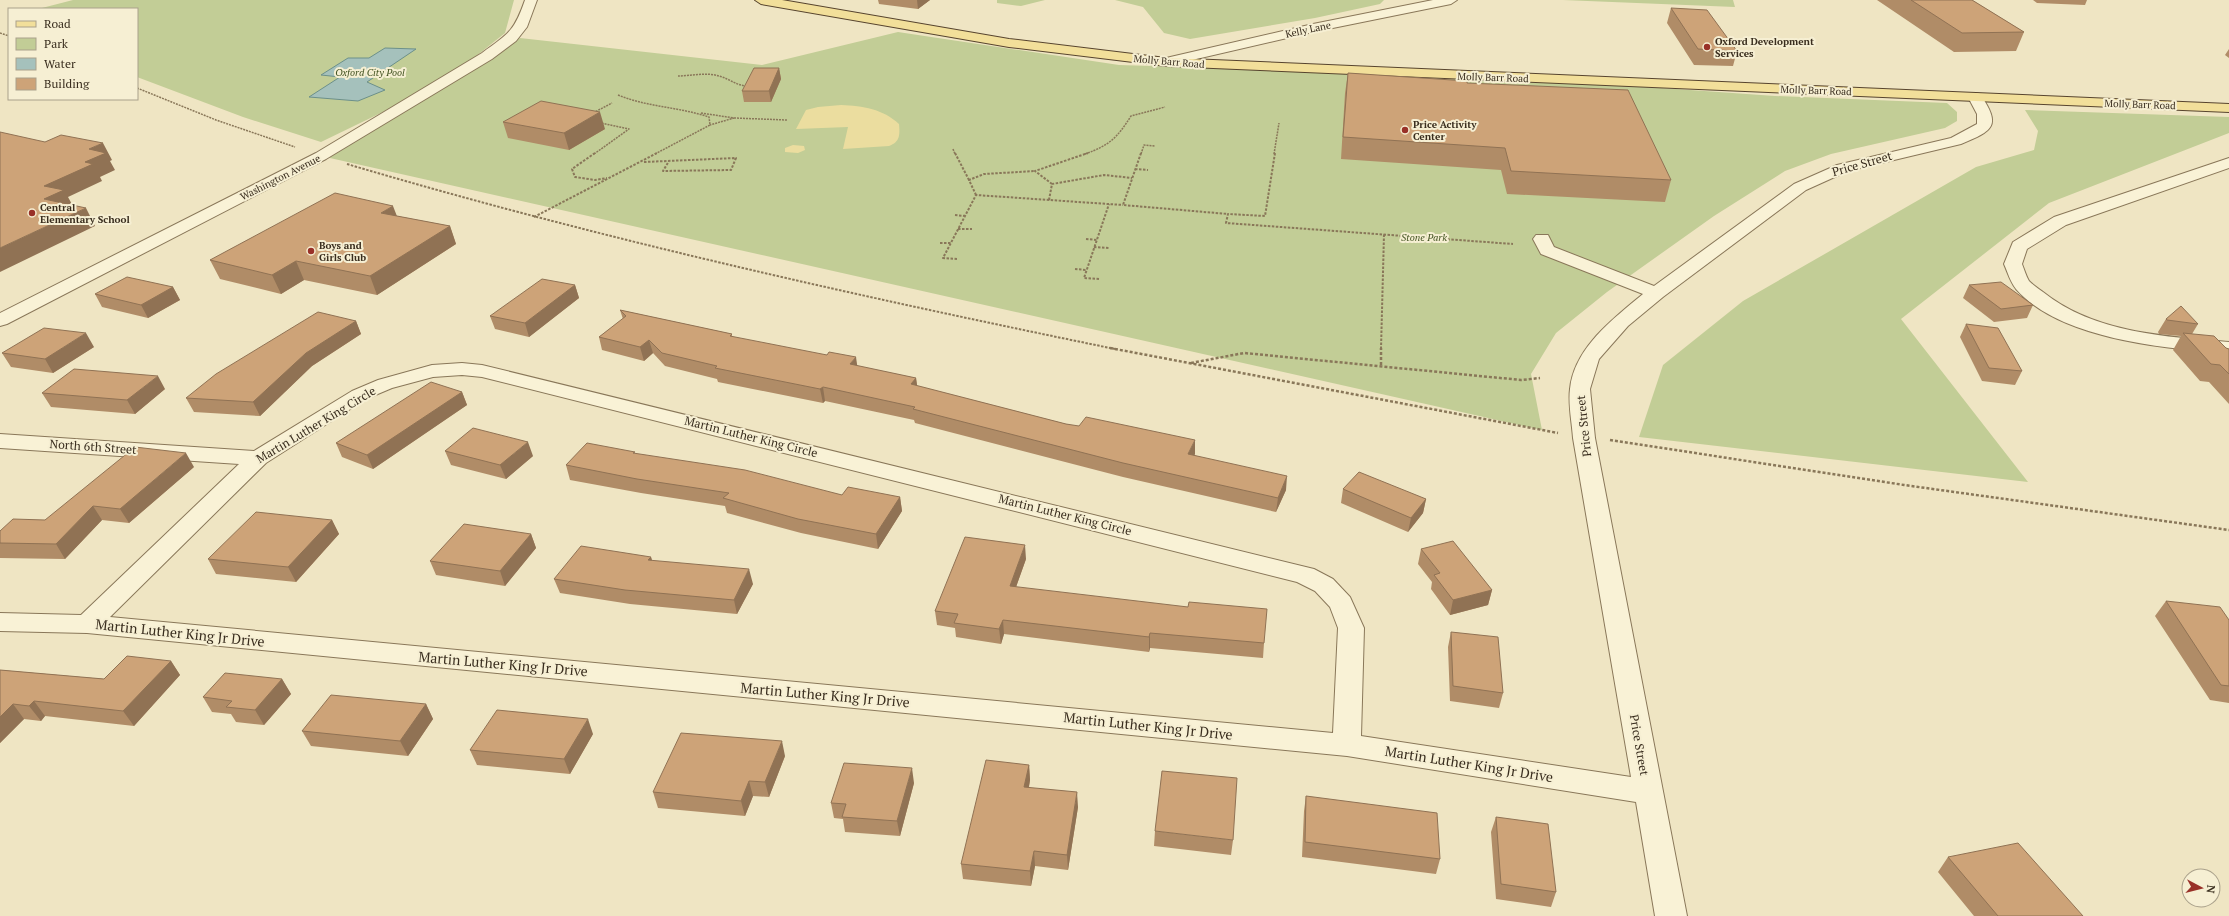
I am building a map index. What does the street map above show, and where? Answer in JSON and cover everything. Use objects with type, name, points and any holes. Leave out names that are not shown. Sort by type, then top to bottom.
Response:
[{"type":"main road","name":"Molly Barr Road","points":[[761,0],[1009,42],[1166,62],[2229,108]]},
{"type":"street","name":"Washington Avenue","points":[[0,320],[321,156],[487,56],[511,38],[523,24],[532,0]]},
{"type":"street","name":"Kelly Lane","points":[[1166,62],[1313,28],[1451,0]]},
{"type":"street","name":"Price Street","points":[[1671,916],[1584,438],[1580,389],[1589,358],[1621,322],[1656,293],[1800,187],[1843,168],[1956,141],[1985,126],[1983,110],[1975,97]]},
{"type":"street","points":[[2229,163],[2060,221],[2019,246],[2013,264],[2023,285],[2053,307],[2092,326],[2143,339],[2229,348]]},
{"type":"street","points":[[1542,238],[1547,250],[1656,293]]},
{"type":"street","name":"Martin Luther King Circle","points":[[87,624],[258,458],[359,395],[384,384],[432,372],[462,369],[482,371],[1305,575],[1324,585],[1341,603],[1351,628],[1347,745]]},
{"type":"street","name":"North 6th Street","points":[[0,441],[258,458]]},
{"type":"street","name":"Martin Luther King Jr Drive","points":[[0,622],[87,624],[1347,745],[1648,792]]},
{"type":"path","points":[[678,76],[716,75],[732,80],[740,86],[752,86]]},
{"type":"path","points":[[138,88],[216,120],[321,156],[465,199],[899,305],[1189,364],[1584,438],[1626,441],[1904,485],[2229,530]]},
{"type":"path","points":[[618,95],[634,103],[734,118],[752,120],[787,120]]},
{"type":"path","points":[[587,116],[612,103]]},
{"type":"path","points":[[969,180],[984,174],[1035,171],[1104,147],[1118,136],[1131,116],[1165,107]]},
{"type":"path","points":[[697,112],[709,117],[710,125]]},
{"type":"path","points":[[534,217],[642,162],[710,125],[734,118]]},
{"type":"path","points":[[594,122],[629,129],[572,169],[575,176],[594,180],[609,178]]},
{"type":"path","points":[[976,195],[1265,216],[1279,124]]},
{"type":"path","points":[[1123,205],[1144,145],[1155,146]]},
{"type":"path","points":[[953,149],[976,195]]},
{"type":"path","points":[[642,162],[736,158],[731,170],[663,172],[669,161]]},
{"type":"path","points":[[1135,169],[1148,170]]},
{"type":"path","points":[[1035,171],[1052,184],[1104,175],[1132,178]]},
{"type":"path","points":[[1049,200],[1052,184]]},
{"type":"path","points":[[957,259],[943,258],[976,195]]},
{"type":"path","points":[[1099,279],[1084,278],[1109,204]]},
{"type":"path","points":[[1228,214],[1226,223],[1513,244]]},
{"type":"path","points":[[955,215],[966,216]]},
{"type":"path","points":[[958,229],[972,230]]},
{"type":"path","points":[[1381,365],[1384,234]]},
{"type":"path","points":[[1086,239],[1097,240]]},
{"type":"path","points":[[940,243],[951,243]]},
{"type":"path","points":[[1094,247],[1108,248]]},
{"type":"path","points":[[1074,269],[1086,270]]},
{"type":"path","points":[[1189,364],[1244,353],[1381,365],[1521,380],[1540,378]]},
{"type":"green space","name":"Oxford City Pool","points":[[73,0],[514,0],[505,33],[470,61],[387,110],[321,142],[243,117],[138,77],[138,8],[42,8]]},
{"type":"green space","points":[[997,0],[1045,0],[1021,6],[997,3]]},
{"type":"green space","points":[[1115,0],[1384,0],[1380,4],[1315,18],[1190,39],[1164,33],[1143,7]]},
{"type":"green space","points":[[1563,0],[1733,0],[1735,7]]},
{"type":"green space","name":"Stone Park","points":[[898,32],[1119,65],[1505,77],[1775,96],[1947,103],[1957,112],[1957,121],[1945,128],[1831,154],[1785,171],[1714,216],[1607,292],[1556,333],[1531,374],[1542,430],[321,156],[520,38],[762,65]]},
{"type":"green space","points":[[2025,110],[2229,117],[2229,133],[2049,203],[1901,319],[2028,482],[1639,437],[1663,365],[1743,301],[1976,167],[2034,150],[2038,131]]},
{"type":"sand","points":[[841,105],[872,109],[893,119],[899,124],[899,135],[897,140],[889,146],[843,149],[848,127],[796,129],[806,110],[818,107]]},
{"type":"sand","points":[[793,145],[804,146],[805,150],[798,153],[785,152],[785,148]]},
{"type":"water","points":[[385,48],[416,49],[367,82],[385,90],[358,101],[309,97],[340,77],[321,75],[348,58],[369,58]]},
{"type":"building","points":[[1911,0],[1972,0],[2024,32],[1962,33]]},
{"type":"building","points":[[1671,8],[1707,10],[1737,51],[1698,49]]},
{"type":"building","points":[[754,68],[779,68],[769,91],[742,91]]},
{"type":"building","points":[[1348,73],[1467,81],[1467,83],[1628,90],[1671,180],[1511,171],[1505,148],[1343,137]]},
{"type":"building","points":[[541,101],[600,112],[564,133],[503,122]]},
{"type":"building","name":"Central Elementary School","points":[[0,132],[45,142],[61,135],[103,143],[89,149],[106,153],[85,162],[93,164],[44,186],[64,190],[44,199],[86,208],[0,248]]},
{"type":"building","points":[[335,193],[393,206],[381,213],[450,226],[370,276],[296,261],[272,275],[210,260]]},
{"type":"building","points":[[127,277],[173,287],[141,305],[95,294]]},
{"type":"building","points":[[542,279],[575,285],[525,323],[490,316]]},
{"type":"building","points":[[2001,282],[2033,305],[2001,309],[1969,285]]},
{"type":"building","points":[[2181,306],[2198,324],[2166,319]]},
{"type":"building","points":[[620,310],[732,334],[730,336],[827,355],[829,352],[856,357],[850,364],[916,378],[911,384],[1066,424],[1079,426],[1086,417],[1195,440],[1188,454],[1287,476],[1278,498],[1123,463],[913,409],[915,407],[823,387],[820,389],[715,368],[717,366],[662,353],[649,340],[640,347],[599,337],[626,316]]},
{"type":"building","points":[[318,312],[356,321],[306,353],[253,402],[186,398],[216,374]]},
{"type":"building","points":[[1966,324],[1998,328],[2022,371],[1989,368]]},
{"type":"building","points":[[44,328],[86,333],[45,359],[2,353]]},
{"type":"building","points":[[2183,333],[2214,336],[2226,348],[2229,349],[2229,374],[2220,365],[2211,364]]},
{"type":"building","points":[[74,369],[158,376],[127,400],[42,393]]},
{"type":"building","points":[[431,382],[462,392],[367,455],[336,443]]},
{"type":"building","points":[[473,428],[528,442],[500,465],[445,451]]},
{"type":"building","points":[[587,443],[635,452],[633,453],[745,470],[842,495],[848,487],[900,497],[876,534],[798,519],[723,498],[729,493],[637,479],[566,465]]},
{"type":"building","points":[[135,447],[186,453],[120,509],[93,506],[56,544],[0,543],[0,531],[13,519],[45,520]]},
{"type":"building","points":[[1359,472],[1426,499],[1411,518],[1343,489]]},
{"type":"building","points":[[256,512],[332,520],[288,567],[208,559]]},
{"type":"building","points":[[464,524],[531,534],[500,571],[430,561]]},
{"type":"building","points":[[965,537],[1025,545],[1010,586],[1188,607],[1189,602],[1267,609],[1264,643],[1150,633],[1149,637],[1003,620],[999,629],[954,623],[958,614],[935,611]]},
{"type":"building","points":[[1453,541],[1492,590],[1453,600],[1434,575],[1440,573],[1421,549]]},
{"type":"building","points":[[581,546],[651,557],[648,560],[749,569],[734,600],[625,590],[554,579]]},
{"type":"building","points":[[2166,601],[2220,607],[2229,620],[2229,686],[2221,685]]},
{"type":"building","points":[[1451,632],[1498,637],[1503,693],[1453,686]]},
{"type":"building","points":[[127,656],[171,661],[123,711],[34,701],[29,706],[13,704],[0,717],[0,670],[104,679]]},
{"type":"building","points":[[225,673],[282,679],[255,710],[226,707],[232,701],[203,697]]},
{"type":"building","points":[[331,695],[426,704],[400,741],[302,731]]},
{"type":"building","points":[[497,710],[588,719],[564,759],[470,750]]},
{"type":"building","points":[[681,733],[782,741],[765,782],[749,781],[741,801],[653,792]]},
{"type":"building","points":[[986,760],[1029,765],[1024,787],[1077,792],[1067,855],[1034,851],[1030,871],[961,864]]},
{"type":"building","points":[[844,763],[912,768],[897,821],[842,817],[846,804],[831,803]]},
{"type":"building","points":[[1162,771],[1237,778],[1233,840],[1155,831]]},
{"type":"building","points":[[1306,796],[1437,813],[1440,859],[1305,842]]},
{"type":"building","points":[[1496,817],[1548,824],[1556,892],[1501,884]]},
{"type":"building","points":[[2018,843],[2083,916],[1998,916],[1948,857]]},
{"type":"place","name":"Oxford Development Services","points":[[1707,47]]},
{"type":"place","name":"Price Activity Center","points":[[1405,130]]},
{"type":"place","name":"Central Elementary School","points":[[32,213]]},
{"type":"place","name":"Boys and Girls Club","points":[[311,251]]}]
